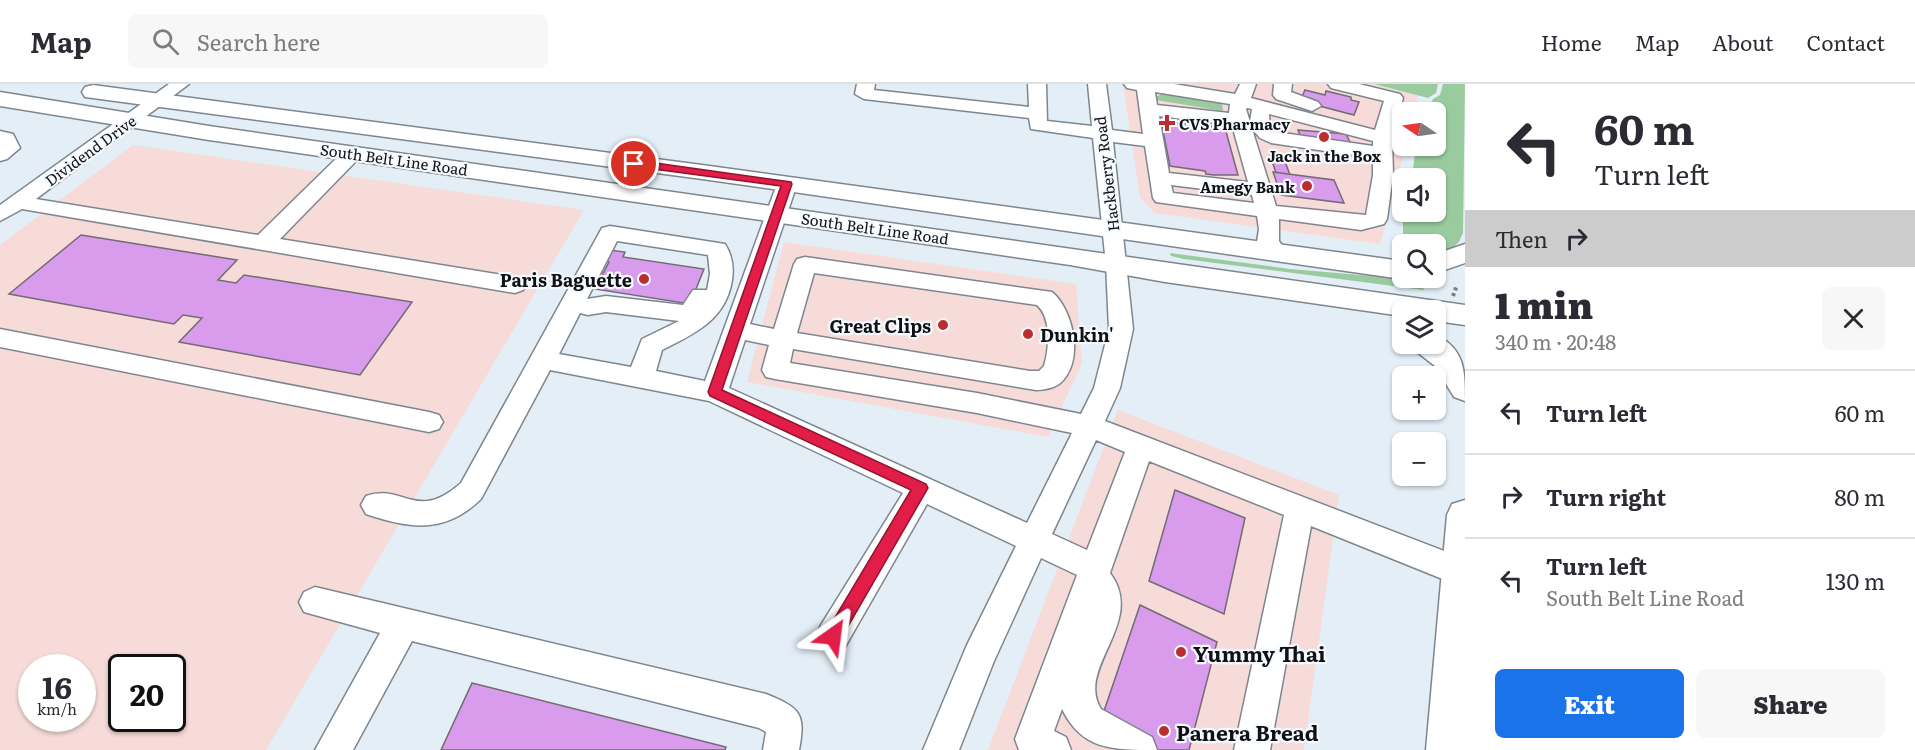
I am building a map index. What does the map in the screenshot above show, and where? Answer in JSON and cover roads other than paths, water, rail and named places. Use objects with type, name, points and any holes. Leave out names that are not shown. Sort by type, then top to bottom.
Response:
[{"type":"main road","name":"South Belt Line Road","points":[[30,84],[138,104],[353,153],[1117,264],[1334,298],[1449,296]]},
{"type":"main road","name":"South Belt Line Road","points":[[0,99],[138,104],[787,184],[1392,269]]},
{"type":"main road","points":[[1446,260],[1465,253]]},
{"type":"main road","points":[[1334,298],[1392,322]]},
{"type":"main road","points":[[1441,354],[1446,358],[1465,389]]},
{"type":"main road","points":[[1448,750],[1465,515]]},
{"type":"street","name":"Dividend Drive","points":[[5,197],[138,104],[180,84]]},
{"type":"street","points":[[866,84],[864,94],[1038,114]]},
{"type":"street","points":[[1037,84],[1038,125],[1154,141]]},
{"type":"street","name":"Hackberry Road","points":[[940,750],[979,656],[1107,388],[1121,329],[1117,264],[1096,84]]},
{"type":"street","points":[[1283,84],[1281,93],[1292,101],[1382,145]]},
{"type":"street","points":[[1337,84],[1394,98],[1382,145],[1376,219],[1370,222],[1267,212],[1163,198],[1149,109],[1151,85],[1244,92],[1263,106],[1382,145]]},
{"type":"street","points":[[1244,92],[1237,109],[1267,212],[1270,229],[1268,242],[1276,252]]},
{"type":"street","points":[[1263,106],[1259,123],[1261,131],[1271,137],[1382,145]]},
{"type":"street","points":[[1149,109],[1240,120]]},
{"type":"street","points":[[0,137],[6,138],[10,148],[0,155]]},
{"type":"street","points":[[1248,149],[1382,145]]},
{"type":"street","points":[[263,243],[353,153]]},
{"type":"street","points":[[1160,178],[1260,190]]},
{"type":"street","points":[[714,392],[787,184]]},
{"type":"street","points":[[5,197],[515,285]]},
{"type":"street","points":[[376,505],[433,516],[457,507],[471,491],[543,360],[580,305],[610,233],[717,249],[722,258],[723,276],[707,313],[651,345],[641,377]]},
{"type":"street","points":[[580,305],[606,304],[675,314],[694,309],[700,300],[713,261],[710,248]]},
{"type":"street","points":[[735,330],[783,339],[1030,381],[1047,379],[1054,374],[1059,363],[1058,314],[1054,304],[1044,298],[805,264],[783,339],[775,370],[910,392],[1089,426],[1461,572]]},
{"type":"street","points":[[580,305],[693,323]]},
{"type":"street","points":[[0,338],[429,422]]},
{"type":"street","points":[[543,360],[714,392],[1035,541],[1094,572],[1102,583],[1108,602],[1080,681],[1078,705],[1088,722],[1139,750]]},
{"type":"street","points":[[910,392],[913,361]]},
{"type":"street","points":[[1053,750],[1033,739],[1141,445]]},
{"type":"street","points":[[833,636],[921,488]]},
{"type":"street","points":[[1252,750],[1300,508]]},
{"type":"street","points":[[315,602],[766,712],[786,724],[781,750]]},
{"type":"street","points":[[333,750],[403,625]]},
{"type":"place","name":"CVS Pharmacy","points":[[1167,123]]},
{"type":"place","name":"Jack in the Box","points":[[1324,137]]},
{"type":"place","name":"Amegy Bank","points":[[1307,186]]},
{"type":"place","name":"Paris Baguette","points":[[644,279]]},
{"type":"place","name":"Great Clips","points":[[943,325]]},
{"type":"place","name":"Dunkin'","points":[[1028,334]]},
{"type":"place","name":"Yummy Thai","points":[[1181,652]]},
{"type":"place","name":"Panera Bread","points":[[1164,731]]}]
